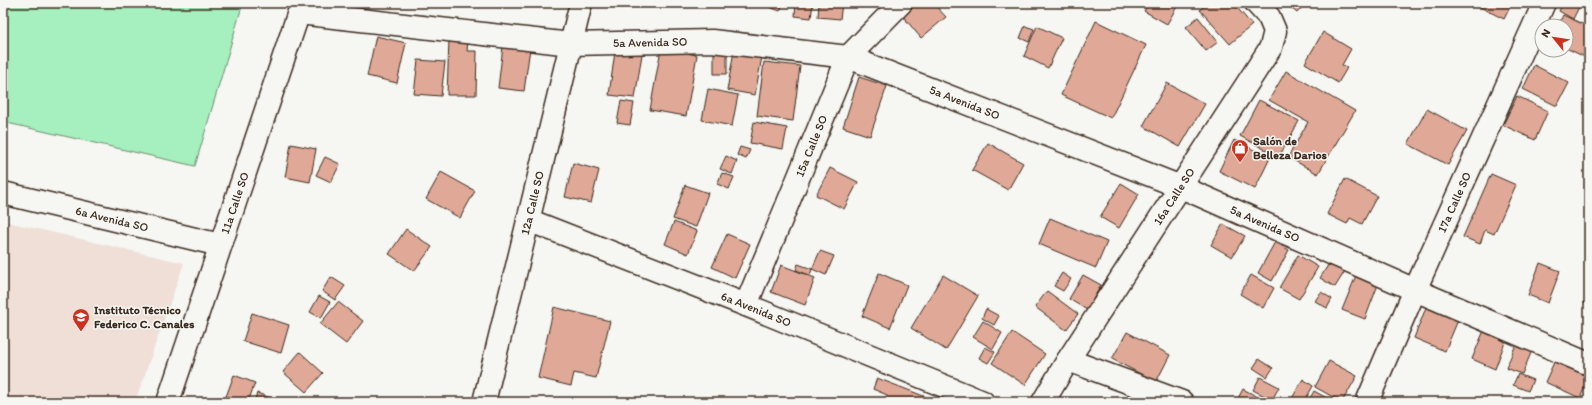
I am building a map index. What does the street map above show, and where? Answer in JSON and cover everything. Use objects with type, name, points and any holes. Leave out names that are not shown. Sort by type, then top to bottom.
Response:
[{"type":"street","name":"12a Calle SO","points":[[484,402],[580,3]]},
{"type":"street","name":"15a Calle SO","points":[[746,305],[848,57],[901,3]]},
{"type":"street","name":"16a Calle SO","points":[[1068,360],[1271,47],[1275,31],[1269,18],[1256,3]]},
{"type":"street","name":"17a Calle SO","points":[[1367,402],[1415,290],[1544,3]]},
{"type":"street","name":"5a Avenida SO","points":[[301,8],[571,44],[712,41],[848,57],[1181,186],[1415,290],[1589,364]]},
{"type":"street","name":"11a Calle SO","points":[[168,402],[301,8]]},
{"type":"street","name":"6a Avenida SO","points":[[3,192],[220,245]]},
{"type":"street","name":"6a Avenida SO","points":[[528,220],[746,305],[983,402]]},
{"type":"street","points":[[1043,402],[1068,360],[1182,402]]},
{"type":"shaded area","name":"Instituto Técnico Federico C. Canales","points":[[3,221],[184,263],[135,402],[3,402]]},
{"type":"green space","points":[[3,3],[243,3],[195,166],[3,122]]},
{"type":"building","points":[[710,3],[726,3],[725,6]]},
{"type":"building","points":[[758,3],[783,3],[780,11]]},
{"type":"building","points":[[796,3],[813,3],[811,18],[795,16]]},
{"type":"building","points":[[819,3],[842,3],[840,19],[818,17]]},
{"type":"building","points":[[913,3],[933,3],[946,17],[921,38],[901,14]]},
{"type":"building","points":[[1149,3],[1179,3],[1167,24],[1144,11]]},
{"type":"building","points":[[1207,3],[1233,3],[1252,25],[1230,44],[1200,10]]},
{"type":"building","points":[[1285,3],[1306,3],[1297,13]]},
{"type":"building","points":[[1472,3],[1512,3],[1504,19]]},
{"type":"building","points":[[1563,3],[1581,3],[1574,18],[1559,11]]},
{"type":"building","points":[[1563,15],[1570,18],[1562,18]]},
{"type":"building","points":[[1198,17],[1218,42],[1206,51],[1186,27]]},
{"type":"building","points":[[1574,20],[1589,27],[1589,53],[1587,58],[1574,52]]},
{"type":"building","points":[[1096,21],[1146,45],[1111,118],[1061,95]]},
{"type":"building","points":[[1025,26],[1034,29],[1029,42],[1020,38]]},
{"type":"building","points":[[1037,26],[1062,38],[1048,68],[1024,56]]},
{"type":"building","points":[[1323,32],[1351,49],[1342,65],[1347,68],[1338,83],[1305,63]]},
{"type":"building","points":[[376,36],[406,43],[397,83],[367,76]]},
{"type":"building","points":[[504,38],[531,41],[524,91],[498,88]]},
{"type":"building","points":[[449,39],[468,40],[467,51],[477,51],[476,95],[447,95]]},
{"type":"building","points":[[616,44],[643,48],[635,98],[609,95]]},
{"type":"building","points":[[735,46],[763,51],[755,95],[727,90]]},
{"type":"building","points":[[661,49],[697,55],[686,116],[650,110]]},
{"type":"building","points":[[714,51],[727,51],[727,74],[714,74]]},
{"type":"building","points":[[418,60],[445,62],[441,96],[414,94]]},
{"type":"building","points":[[764,62],[800,66],[793,121],[757,116]]},
{"type":"building","points":[[1534,65],[1569,83],[1557,106],[1523,89]]},
{"type":"building","points":[[1286,71],[1355,111],[1318,174],[1288,157],[1308,122],[1269,100]]},
{"type":"building","points":[[859,77],[887,86],[870,136],[843,127]]},
{"type":"building","points":[[1167,83],[1205,104],[1180,147],[1143,126]]},
{"type":"building","points":[[708,89],[738,95],[732,126],[702,120]]},
{"type":"building","points":[[1517,96],[1548,111],[1535,140],[1503,125]]},
{"type":"building","points":[[1259,100],[1299,121],[1279,157],[1240,136]]},
{"type":"building","points":[[621,101],[634,103],[630,125],[617,123]]},
{"type":"building","points":[[1427,109],[1467,131],[1448,165],[1408,144]]},
{"type":"building","points":[[754,122],[787,128],[783,149],[750,143]]},
{"type":"building","points":[[1234,140],[1270,158],[1255,189],[1219,171]]},
{"type":"building","points":[[988,143],[1023,163],[1008,190],[972,170]]},
{"type":"building","points":[[291,144],[316,149],[310,182],[285,177]]},
{"type":"building","points":[[740,147],[750,150],[746,159],[737,155]]},
{"type":"building","points":[[726,156],[737,161],[732,174],[720,169]]},
{"type":"building","points":[[325,157],[340,164],[331,182],[316,175]]},
{"type":"building","points":[[573,163],[599,170],[591,203],[565,197]]},
{"type":"building","points":[[830,168],[858,182],[844,209],[816,195]]},
{"type":"building","points":[[441,172],[475,191],[460,218],[426,199]]},
{"type":"building","points":[[722,173],[734,177],[729,189],[717,184]]},
{"type":"building","points":[[1491,174],[1516,185],[1494,234],[1485,230],[1480,244],[1463,237]]},
{"type":"building","points":[[1345,179],[1377,196],[1362,224],[1350,218],[1347,224],[1327,214]]},
{"type":"building","points":[[1121,183],[1139,194],[1119,228],[1100,217]]},
{"type":"building","points":[[685,185],[708,193],[696,227],[673,219]]},
{"type":"building","points":[[1050,218],[1107,242],[1096,268],[1039,244]]},
{"type":"building","points":[[674,222],[697,231],[688,254],[665,244]]},
{"type":"building","points":[[1223,224],[1245,236],[1232,257],[1211,245]]},
{"type":"building","points":[[406,229],[432,247],[414,271],[389,254]]},
{"type":"building","points":[[727,234],[750,244],[735,278],[712,267]]},
{"type":"building","points":[[1275,242],[1289,250],[1272,281],[1258,273]]},
{"type":"building","points":[[820,251],[834,256],[826,275],[812,269]]},
{"type":"building","points":[[1298,255],[1318,267],[1299,299],[1279,288]]},
{"type":"building","points":[[1330,262],[1345,271],[1335,287],[1320,278]]},
{"type":"building","points":[[1540,263],[1560,271],[1548,303],[1528,295]]},
{"type":"building","points":[[798,264],[812,269],[810,275],[796,270]]},
{"type":"building","points":[[781,265],[815,278],[805,305],[771,292]]},
{"type":"building","points":[[879,273],[907,285],[890,328],[862,316]]},
{"type":"building","points":[[1062,273],[1071,279],[1063,291],[1054,286]]},
{"type":"building","points":[[1357,273],[1379,282],[1365,319],[1342,310]]},
{"type":"building","points":[[943,275],[978,296],[946,350],[911,328]]},
{"type":"building","points":[[1083,275],[1101,285],[1087,310],[1069,299]]},
{"type":"building","points":[[1251,275],[1274,288],[1263,308],[1240,294]]},
{"type":"building","points":[[331,277],[345,286],[335,300],[322,291]]},
{"type":"building","points":[[1047,291],[1078,314],[1066,330],[1035,307]]},
{"type":"building","points":[[1321,292],[1332,299],[1327,308],[1315,301]]},
{"type":"building","points":[[1589,292],[1589,306],[1584,303]]},
{"type":"building","points":[[319,296],[330,302],[321,318],[310,312]]},
{"type":"building","points":[[1429,300],[1461,313],[1445,351],[1414,338]]},
{"type":"building","points":[[338,302],[363,321],[346,344],[320,324]]},
{"type":"building","points":[[554,307],[610,321],[596,378],[574,373],[571,386],[538,378]]},
{"type":"building","points":[[986,309],[999,316],[994,325],[982,318]]},
{"type":"building","points":[[252,313],[289,325],[281,353],[243,341]]},
{"type":"building","points":[[983,321],[1002,333],[993,349],[973,337]]},
{"type":"building","points":[[1485,328],[1507,337],[1495,369],[1472,359]]},
{"type":"building","points":[[1012,332],[1045,354],[1025,385],[992,363]]},
{"type":"building","points":[[1127,332],[1170,355],[1156,382],[1112,359]]},
{"type":"building","points":[[1518,340],[1534,346],[1522,374],[1506,368]]},
{"type":"building","points":[[985,347],[995,352],[988,363],[979,358]]},
{"type":"building","points":[[300,352],[323,373],[306,392],[283,372]]},
{"type":"building","points":[[1556,358],[1589,373],[1589,378],[1580,398],[1545,382]]},
{"type":"building","points":[[1259,359],[1273,368],[1267,377],[1253,368]]},
{"type":"building","points":[[1329,361],[1357,376],[1342,402],[1315,387]]},
{"type":"building","points":[[1518,374],[1533,380],[1528,391],[1513,385]]},
{"type":"building","points":[[234,375],[255,383],[248,402],[224,402]]},
{"type":"building","points":[[1260,377],[1279,387],[1272,400],[1253,390]]},
{"type":"building","points":[[877,378],[939,402],[884,402],[887,395],[873,389]]},
{"type":"building","points":[[1303,379],[1313,386],[1304,402],[1290,402]]},
{"type":"building","points":[[1243,389],[1267,402],[1236,402]]},
{"type":"building","points":[[1314,391],[1334,402],[1308,402]]},
{"type":"building","points":[[257,393],[276,400],[275,402],[254,402]]},
{"type":"place","name":"Salón de Belleza Darios","points":[[1240,163]]},
{"type":"place","name":"Instituto Técnico Federico C. Canales","points":[[81,332]]}]
